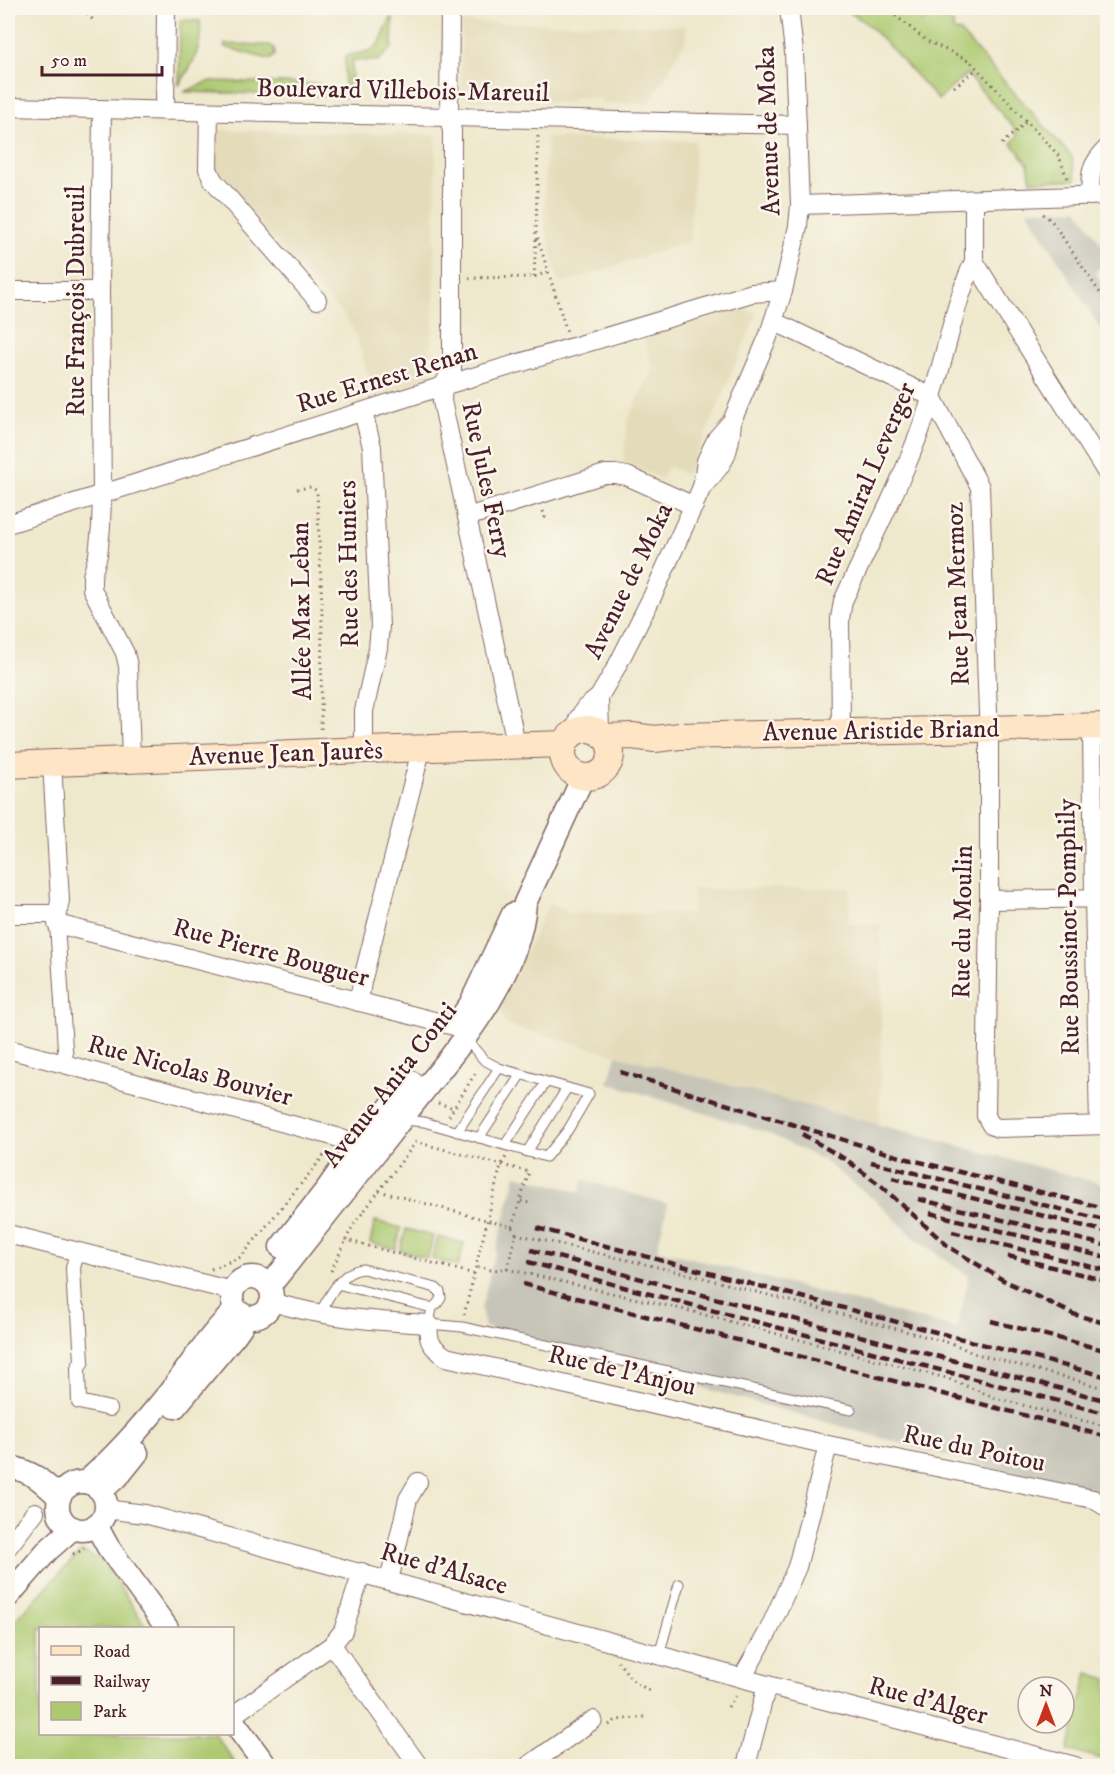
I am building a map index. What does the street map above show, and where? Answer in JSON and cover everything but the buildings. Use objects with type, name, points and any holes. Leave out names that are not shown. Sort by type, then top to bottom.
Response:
[{"type":"main road","name":"Avenue Aristide Briand","points":[[586,737],[632,736],[655,739],[680,736],[1100,726]]},
{"type":"main road","name":"Avenue Jean Jaurès","points":[[8,765],[515,746],[586,737]]},
{"type":"main road","points":[[586,737],[609,742],[611,750],[609,764],[598,775],[583,777],[571,771],[564,751],[586,737]]},
{"type":"main road","name":"Avenue Aristide Briand","points":[[609,764],[655,739]]},
{"type":"street","points":[[165,111],[166,8]]},
{"type":"street","name":"Rue Jules Ferry","points":[[450,8],[452,370],[443,386],[442,401],[515,746]]},
{"type":"street","name":"Avenue de Moka","points":[[586,737],[599,697],[653,595],[702,487],[720,469],[731,444],[732,421],[773,322],[783,291],[798,226],[800,206],[794,52],[789,8]]},
{"type":"street","name":"Boulevard Villebois-Mareuil","points":[[8,107],[797,125]]},
{"type":"street","name":"Rue François Dubreuil","points":[[102,109],[100,291],[102,494],[101,527],[98,555],[92,576],[92,589],[125,653],[131,760]]},
{"type":"street","points":[[208,112],[208,169],[213,180],[317,300]]},
{"type":"street","points":[[800,206],[1091,196],[1091,171],[1096,159],[1107,147]]},
{"type":"street","points":[[974,200],[974,261],[1107,475]]},
{"type":"street","name":"Rue Amiral Leverger","points":[[841,732],[840,619],[843,601],[909,459],[932,397],[964,283],[974,261]]},
{"type":"street","points":[[8,291],[100,291]]},
{"type":"street","name":"Rue Ernest Renan","points":[[8,524],[443,386],[752,293],[783,291]]},
{"type":"street","points":[[773,322],[932,397]]},
{"type":"street","name":"Rue Jean Mermoz","points":[[932,397],[981,487],[988,729]]},
{"type":"street","name":"Rue des Huniers","points":[[363,412],[372,447],[380,626],[378,648],[364,711],[364,750]]},
{"type":"street","points":[[467,518],[605,474],[627,476],[694,506]]},
{"type":"street","name":"Rue Boussinot-Pomphily","points":[[1100,726],[1103,1125]]},
{"type":"street","name":"Rue du Moulin","points":[[988,729],[990,900],[986,1116],[991,1125],[999,1128],[1103,1125]]},
{"type":"street","points":[[359,1002],[420,749]]},
{"type":"street","points":[[52,763],[60,900],[57,919],[66,1064]]},
{"type":"street","name":"Avenue Anita Conti","points":[[389,1120],[426,1099],[464,1030],[470,1005],[513,913],[525,903],[583,777]]},
{"type":"street","points":[[990,900],[1101,898]]},
{"type":"street","name":"Rue Pierre Bouguer","points":[[8,914],[57,919],[464,1030]]},
{"type":"street","name":"Avenue Anita Conti","points":[[266,1288],[263,1270],[327,1189],[365,1150],[464,1030]]},
{"type":"street","name":"Rue Nicolas Bouvier","points":[[8,1049],[311,1130],[365,1150]]},
{"type":"street","points":[[8,1234],[77,1252],[238,1306],[258,1316],[264,1313],[266,1288]]},
{"type":"street","points":[[77,1252],[73,1268],[82,1361],[78,1368],[79,1402],[110,1409]]},
{"type":"street","points":[[8,1466],[39,1477],[64,1514],[87,1530],[97,1502],[242,1325],[238,1306],[240,1280],[253,1277],[300,1311],[344,1318],[430,1316]]},
{"type":"street","name":"Rue de l'Anjou","points":[[430,1316],[427,1336],[432,1347],[446,1357],[828,1445]]},
{"type":"street","points":[[742,1678],[768,1632],[797,1567],[828,1445]]},
{"type":"street","name":"Rue du Poitou","points":[[828,1445],[1093,1499],[1107,1508]]},
{"type":"street","points":[[8,1596],[47,1551],[64,1514],[63,1490],[78,1482],[97,1502],[108,1547],[166,1627]]},
{"type":"street","points":[[389,1581],[408,1499],[418,1482]]},
{"type":"street","name":"Rue d'Alsace","points":[[97,1502],[362,1572],[767,1685]]},
{"type":"street","points":[[8,1546],[35,1512]]},
{"type":"street","points":[[8,1577],[64,1514]]},
{"type":"street","points":[[234,1717],[332,1645],[343,1631],[362,1572]]},
{"type":"street","points":[[332,1645],[419,1767]]},
{"type":"street","points":[[746,1767],[767,1685]]},
{"type":"street","name":"Rue d'Alger","points":[[767,1685],[1075,1767]]},
{"type":"street","points":[[528,1767],[593,1720]]},
{"type":"street","points":[[234,1721],[266,1767]]},
{"type":"lane","points":[[389,1120],[424,1122],[479,1138],[506,1150],[546,1156],[568,1130],[589,1094],[499,1068],[484,1060],[464,1030]]},
{"type":"lane","points":[[457,1132],[499,1068]]},
{"type":"lane","points":[[479,1138],[521,1074]]},
{"type":"lane","points":[[506,1150],[546,1082]]},
{"type":"lane","points":[[528,1152],[567,1088]]},
{"type":"lane","points":[[424,1122],[426,1099]]},
{"type":"lane","points":[[319,1314],[337,1284],[348,1273],[363,1269],[436,1288],[441,1298],[430,1316]]},
{"type":"lane","points":[[337,1284],[462,1327],[851,1410]]},
{"type":"lane","points":[[659,1655],[679,1584]]},
{"type":"path","points":[[86,8],[86,12],[93,20]]},
{"type":"path","points":[[178,8],[210,9]]},
{"type":"path","points":[[886,8],[927,41],[970,61],[1059,156],[1091,196]]},
{"type":"path","points":[[954,87],[978,69]]},
{"type":"path","points":[[534,277],[538,119]]},
{"type":"path","points":[[1002,144],[1026,122]]},
{"type":"path","points":[[1025,198],[1051,220],[1107,305]]},
{"type":"path","points":[[536,233],[568,332]]},
{"type":"path","points":[[468,278],[534,277],[549,272]]},
{"type":"path","name":"Allée Max Leban","points":[[297,489],[311,487],[317,491],[322,608],[322,752]]},
{"type":"path","points":[[446,1121],[476,1072]]},
{"type":"path","points":[[426,1099],[454,1108]]},
{"type":"path","points":[[428,1145],[431,1137]]},
{"type":"path","points":[[326,1278],[352,1227],[416,1142],[529,1172],[513,1227],[516,1234],[507,1269]]},
{"type":"path","points":[[458,1153],[461,1144]]},
{"type":"path","points":[[207,1270],[241,1257],[330,1148]]},
{"type":"path","points":[[481,1159],[484,1150]]},
{"type":"path","points":[[463,1319],[506,1150]]},
{"type":"path","points":[[379,1191],[513,1227]]},
{"type":"path","points":[[521,1201],[529,1203]]},
{"type":"path","points":[[516,1234],[792,1301],[954,1344],[973,1353],[1107,1389]]},
{"type":"path","points":[[346,1240],[474,1274]]},
{"type":"path","points":[[476,1267],[491,1270],[507,1269],[701,1314],[946,1378],[999,1399],[1107,1427]]},
{"type":"path","points":[[614,1643],[614,1654],[632,1680],[651,1692]]},
{"type":"path","points":[[593,1720],[604,1728],[616,1720],[645,1717]]},
{"type":"shaded area","points":[[462,22],[686,26],[686,40],[649,104],[601,103],[600,98],[573,97],[572,102],[468,100],[460,93]]},
{"type":"shaded area","points":[[215,130],[436,135],[434,294],[430,378],[375,396],[354,330],[344,316],[269,235],[215,168]]},
{"type":"shaded area","points":[[547,138],[695,141],[690,241],[567,282],[559,282],[545,229]]},
{"type":"shaded area","points":[[1078,209],[1107,253],[1107,263],[1095,272],[1107,292],[1107,339],[1027,210]]},
{"type":"shaded area","points":[[741,306],[757,313],[714,416],[686,475],[668,466],[661,479],[623,461],[628,421],[653,367],[643,337]]},
{"type":"shaded area","points":[[850,888],[849,924],[881,924],[879,1127],[507,1025],[499,1009],[549,903],[570,913],[692,914],[694,889]]},
{"type":"shaded area","points":[[616,1055],[1107,1185],[1107,1494],[1015,1475],[485,1327],[481,1308],[516,1175],[580,1192],[583,1180],[668,1204],[657,1249],[957,1329],[969,1276],[915,1238],[876,1201],[824,1161],[768,1133],[608,1083]]},
{"type":"green space","points":[[844,8],[908,8],[922,23],[929,8],[937,8],[954,25],[952,28],[959,31],[1072,157],[1076,180],[1031,181],[1028,164],[1012,143],[1018,136],[1014,128],[967,74],[938,100],[868,25]]},
{"type":"green space","points":[[393,18],[392,48],[378,61],[352,60],[351,97],[344,97],[345,56],[372,50],[380,42]]},
{"type":"green space","points":[[180,20],[200,21],[201,30],[196,55],[179,85]]},
{"type":"green space","points":[[225,44],[270,45],[274,48],[275,55],[268,59],[224,47]]},
{"type":"green space","points":[[210,81],[319,84],[338,96],[184,92]]},
{"type":"green space","points":[[375,1221],[401,1228],[396,1249],[370,1243]]},
{"type":"green space","points":[[406,1229],[433,1236],[428,1258],[400,1251]]},
{"type":"green space","points":[[438,1237],[464,1243],[458,1266],[432,1259]]},
{"type":"green space","points":[[81,1551],[103,1561],[146,1627],[39,1627],[39,1735],[216,1735],[237,1766],[8,1766],[8,1628]]},
{"type":"green space","points":[[1088,1673],[1107,1679],[1107,1760],[1068,1750],[1072,1735],[1076,1735],[1076,1719]]},
{"type":"railway","points":[[620,1072],[900,1157],[1108,1209]]},
{"type":"railway","points":[[802,1134],[848,1161],[880,1185],[949,1247],[1003,1280],[1073,1314],[1108,1324]]},
{"type":"railway","points":[[871,1162],[1108,1221]]},
{"type":"railway","points":[[892,1178],[1108,1232]]},
{"type":"railway","points":[[918,1199],[1108,1246]]},
{"type":"railway","points":[[930,1213],[1108,1258]]},
{"type":"railway","points":[[537,1228],[1108,1377]]},
{"type":"railway","points":[[952,1232],[1108,1271]]},
{"type":"railway","points":[[531,1250],[1108,1401]]},
{"type":"railway","points":[[1008,1256],[1108,1281]]},
{"type":"railway","points":[[528,1262],[1108,1414]]},
{"type":"railway","points":[[523,1284],[1108,1437]]},
{"type":"railway","points":[[991,1321],[1108,1351]]}]
